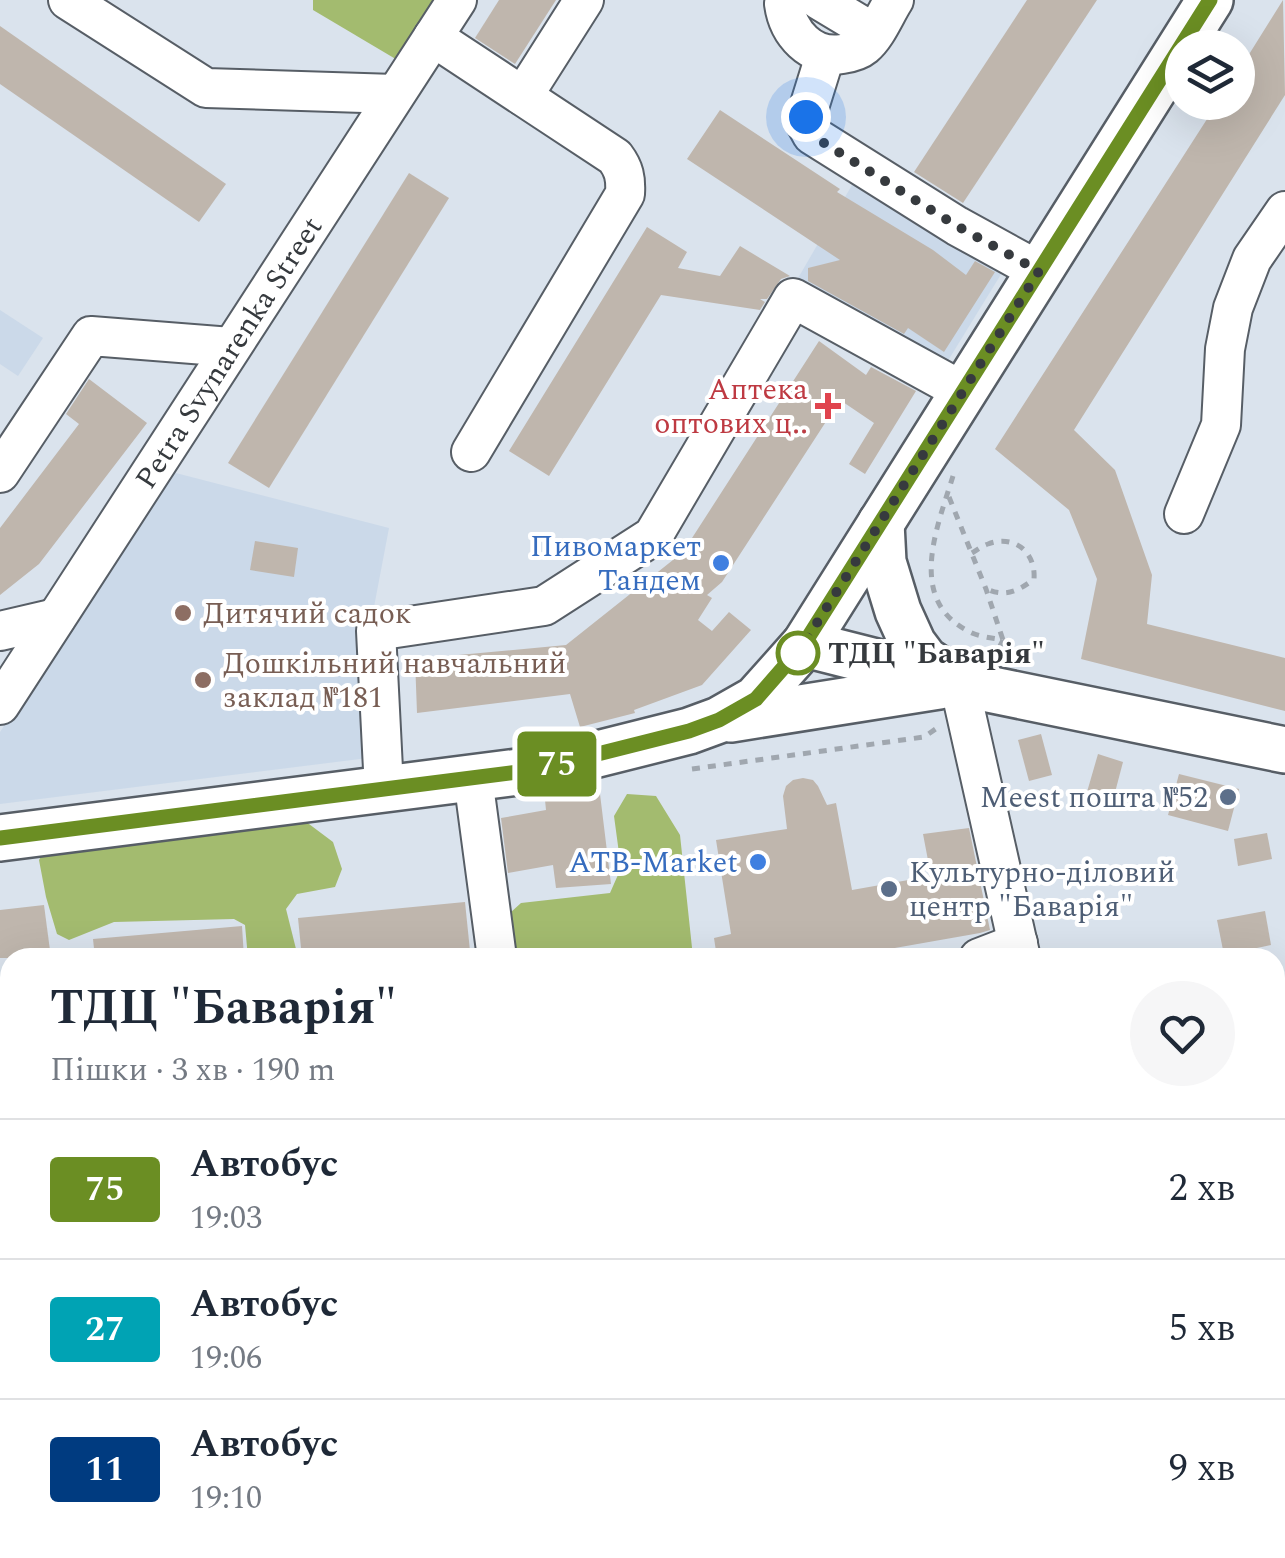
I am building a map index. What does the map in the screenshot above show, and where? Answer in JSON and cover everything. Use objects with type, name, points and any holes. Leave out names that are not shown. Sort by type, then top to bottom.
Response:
[{"type":"main road","points":[[0,838],[534,770],[689,731],[719,720],[756,699],[804,644],[1210,0]]},
{"type":"main road","points":[[881,523],[883,562],[913,644],[925,660],[971,686]]},
{"type":"main road","points":[[804,644],[971,686],[1285,750]]},
{"type":"main road","points":[[719,720],[971,686]]},
{"type":"street","points":[[68,0],[206,88],[395,94]]},
{"type":"street","name":"Petra Svynarenka Street","points":[[4,693],[456,0]]},
{"type":"street","points":[[523,96],[584,0]]},
{"type":"street","points":[[787,0],[786,19],[810,49],[825,56],[851,53],[864,46],[894,0]]},
{"type":"street","points":[[818,0],[874,33]]},
{"type":"street","points":[[433,37],[614,157],[626,180],[625,194],[471,452]]},
{"type":"street","points":[[825,56],[806,117],[812,135],[957,226],[1039,271]]},
{"type":"street","points":[[1184,514],[1221,425],[1225,349],[1233,308],[1252,259],[1285,211]]},
{"type":"street","points":[[384,790],[376,631],[544,606],[652,536],[792,298],[964,392]]},
{"type":"street","points":[[0,473],[90,336],[232,347]]},
{"type":"street","points":[[0,631],[56,618]]},
{"type":"street","points":[[971,686],[1019,948]]},
{"type":"street","points":[[473,778],[496,948]]},
{"type":"path","points":[[953,476],[934,536],[932,582],[939,604],[952,622],[974,635],[1003,640]]},
{"type":"path","points":[[947,494],[1003,640]]},
{"type":"path","points":[[972,553],[990,543],[1010,542],[1025,549],[1035,566],[1034,578],[1008,594],[986,589]]},
{"type":"path","points":[[693,769],[924,737],[971,686],[1003,640]]},
{"type":"shaded area","points":[[859,173],[1011,258],[941,372],[790,292]]},
{"type":"shaded area","points":[[0,310],[43,338],[18,376],[0,364]]},
{"type":"shaded area","name":"Дошкільний навчальний заклад №181","points":[[172,472],[389,528],[370,628],[376,757],[0,804],[0,732]]},
{"type":"green space","points":[[313,0],[438,0],[399,61],[313,10]]},
{"type":"green space","points":[[627,794],[656,796],[680,835],[692,948],[504,948],[502,920],[521,903],[610,893],[621,868],[614,816]]},
{"type":"green space","points":[[305,821],[333,842],[342,869],[335,887],[297,894],[286,909],[296,948],[247,948],[245,925],[234,919],[114,922],[69,940],[57,934],[39,860],[52,837]]},
{"type":"building","points":[[499,0],[556,0],[515,64],[475,38]]},
{"type":"building","points":[[1027,0],[1097,0],[963,203],[914,172]]},
{"type":"building","points":[[1283,0],[1285,95],[1074,430],[1115,470],[1152,575],[1147,624],[1285,658],[1285,711],[1081,659],[1097,579],[1069,510],[995,449],[1206,120],[1255,120],[1255,45]]},
{"type":"building","points":[[0,26],[226,184],[199,222],[0,84]]},
{"type":"building","points":[[720,110],[966,275],[975,261],[995,272],[944,352],[908,328],[904,334],[808,281],[808,268],[840,260],[687,159]]},
{"type":"building","points":[[409,173],[449,198],[269,488],[228,463]]},
{"type":"building","points":[[647,227],[687,252],[678,268],[720,276],[740,246],[790,276],[781,279],[767,299],[760,299],[765,302],[760,310],[661,295],[549,476],[509,451]]},
{"type":"building","points":[[819,341],[866,375],[871,367],[916,391],[865,474],[849,464],[874,423],[840,400],[722,582],[707,595],[712,598],[698,620],[712,631],[729,612],[751,630],[702,685],[634,710],[635,713],[580,727],[570,694],[417,713],[415,659],[566,645],[683,552]]},
{"type":"building","points":[[89,379],[147,423],[39,564],[0,595],[0,528],[79,424],[66,414]]},
{"type":"building","points":[[255,541],[298,548],[294,577],[250,570]]},
{"type":"building","points":[[1041,734],[1052,775],[1029,781],[1018,740]]},
{"type":"building","points":[[1098,754],[1123,762],[1113,800],[1087,792]]},
{"type":"building","points":[[1179,774],[1239,789],[1228,831],[1168,815]]},
{"type":"building","points":[[793,780],[813,780],[827,805],[836,803],[852,890],[931,876],[923,834],[969,828],[990,930],[895,948],[716,948],[714,938],[731,934],[716,840],[787,829],[783,796]]},
{"type":"building","points":[[600,794],[611,884],[556,888],[553,865],[508,873],[501,818],[546,810],[545,800]]},
{"type":"building","points":[[1267,833],[1272,859],[1238,866],[1234,839]]},
{"type":"building","points":[[465,902],[470,948],[301,948],[298,918]]},
{"type":"building","points":[[44,905],[50,948],[0,948],[0,910]]},
{"type":"building","points":[[1265,911],[1271,945],[1223,948],[1217,920]]},
{"type":"building","points":[[242,926],[243,948],[94,948],[93,939]]},
{"type":"bus line","name":"75","points":[[0,838],[534,770],[689,731],[719,720],[756,699],[804,644],[1210,0]]},
{"type":"place","name":"Аптека оптових ц‥","points":[[828,406]]},
{"type":"place","name":"Пивомаркет Тандем","points":[[721,563]]},
{"type":"place","name":"Дитячий садок","points":[[183,613]]},
{"type":"place","name":"ТДЦ \"Баварія\"","points":[[798,653]]},
{"type":"place","name":"Дошкільний навчальний заклад №181","points":[[203,680]]},
{"type":"place","name":"Meest пошта №52","points":[[1228,797]]},
{"type":"place","name":"ATB-Market","points":[[758,862]]},
{"type":"place","name":"Культурно-діловий центр \"Баварія\"","points":[[889,889]]},
{"type":"route","points":[[798,653],[1039,271],[957,226],[816,138],[808,130],[806,117]]}]
